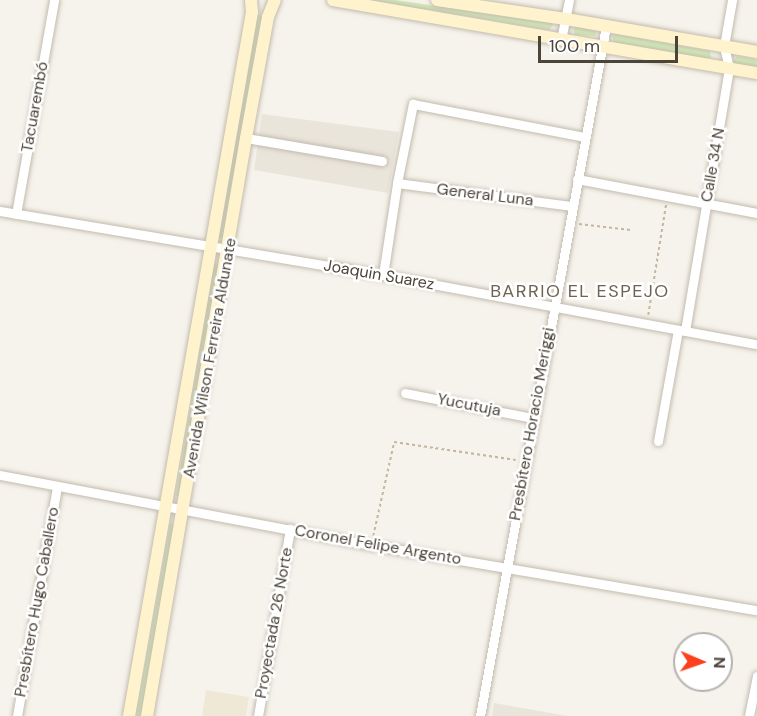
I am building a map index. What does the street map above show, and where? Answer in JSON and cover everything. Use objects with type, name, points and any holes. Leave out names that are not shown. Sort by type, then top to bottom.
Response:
[{"type":"street","name":"Tacuarembó","points":[[16,214],[54,0]]},
{"type":"street","name":"Avenida Wilson Ferreira Aldunate","points":[[129,716],[252,12],[251,0]]},
{"type":"street","points":[[261,0],[273,0]]},
{"type":"street","name":"Avenida Wilson Ferreira Aldunate","points":[[147,716],[246,138],[273,0]]},
{"type":"street","points":[[333,0],[757,73]]},
{"type":"street","points":[[437,0],[566,18],[757,52]]},
{"type":"street","points":[[561,40],[569,0]]},
{"type":"street","name":"Calle 34 N","points":[[658,441],[706,204],[729,68],[724,46],[732,0]]},
{"type":"street","name":"Presbítero Horacio Meriggi","points":[[480,716],[606,26]]},
{"type":"street","points":[[383,275],[397,183],[413,104],[585,137]]},
{"type":"street","points":[[246,138],[382,160]]},
{"type":"street","points":[[577,180],[757,213]]},
{"type":"street","name":"General Luna","points":[[397,183],[572,206]]},
{"type":"street","name":"Joaquin Suarez","points":[[0,211],[383,275],[757,344]]},
{"type":"street","name":"Yucutuja","points":[[405,393],[533,417]]},
{"type":"street","name":"Coronel Felipe Argento","points":[[0,476],[371,545],[757,610]]},
{"type":"street","name":"Presbítero Hugo Caballero","points":[[17,716],[57,487]]},
{"type":"street","name":"Proyectada 26 Norte","points":[[258,716],[290,530]]},
{"type":"street","points":[[749,716],[757,676]]},
{"type":"path","points":[[647,325],[667,196]]},
{"type":"path","points":[[569,223],[631,231]]},
{"type":"path","points":[[371,545],[394,442],[526,461]]},
{"type":"shaded area","points":[[262,114],[399,132],[388,193],[254,170]]},
{"type":"shaded area","points":[[206,690],[249,697],[246,716],[202,716]]},
{"type":"shaded area","points":[[494,703],[568,716],[492,716]]},
{"type":"green space","points":[[369,0],[395,0],[551,22],[553,25],[549,30]]},
{"type":"green space","points":[[258,15],[264,16],[224,239],[219,238]]},
{"type":"green space","points":[[576,26],[596,31],[596,36],[575,35],[573,28]]},
{"type":"green space","points":[[615,34],[710,51],[711,57],[709,59],[614,42],[612,36]]},
{"type":"green space","points":[[737,56],[757,60],[757,68],[735,64],[733,62]]},
{"type":"green space","points":[[214,263],[221,264],[182,497],[176,496]]},
{"type":"green space","points":[[170,524],[177,525],[143,716],[136,716]]},
{"type":"district","name":"BARRIO EL ESPEJO","points":[[580,291]]}]
